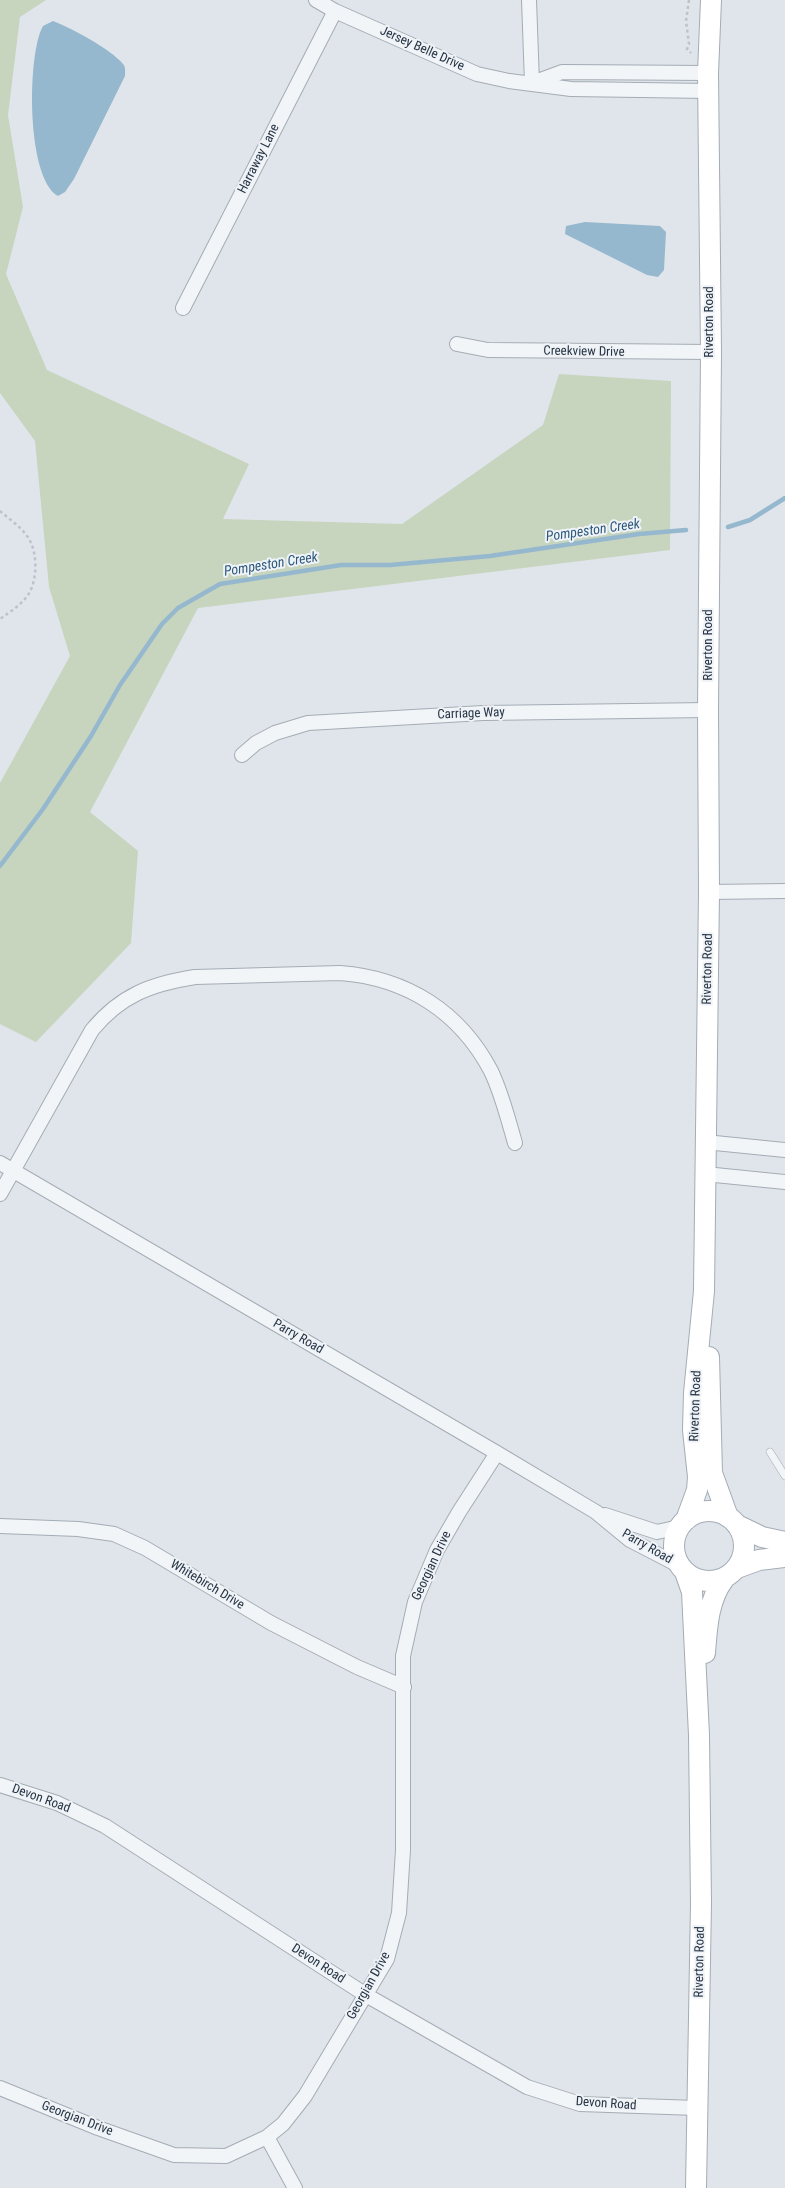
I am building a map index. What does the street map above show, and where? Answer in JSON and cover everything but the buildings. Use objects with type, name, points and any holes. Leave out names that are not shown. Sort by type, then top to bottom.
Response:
[{"type":"main road","name":"Riverton Road","points":[[711,0],[708,82],[711,352],[708,710],[709,892],[704,1291],[708,1350],[712,1473],[732,1521]]},
{"type":"main road","name":"Riverton Road","points":[[682,1524],[697,1490],[698,1477],[693,1430],[694,1393],[704,1291]]},
{"type":"main road","points":[[785,1542],[762,1537],[717,1512],[707,1511],[697,1513],[682,1524],[674,1543],[674,1552],[682,1569],[694,1578],[705,1581],[730,1573],[759,1560],[785,1557]]},
{"type":"main road","points":[[730,1573],[744,1549],[743,1539],[732,1521]]},
{"type":"main road","name":"Riverton Road","points":[[682,1569],[692,1592],[699,1735],[701,1903],[696,2188]]},
{"type":"main road","name":"Riverton Road","points":[[699,1735],[710,1609],[718,1586],[730,1573]]},
{"type":"street","name":"Jersey Belle Drive","points":[[316,0],[477,74],[509,81],[571,89],[708,82]]},
{"type":"street","points":[[529,0],[532,83]]},
{"type":"street","name":"Harraway Lane","points":[[183,308],[335,10]]},
{"type":"street","name":"Jersey Belle Drive","points":[[532,83],[562,72],[708,82]]},
{"type":"street","name":"Creekview Drive","points":[[457,344],[488,350],[711,352]]},
{"type":"street","name":"Carriage Way","points":[[242,755],[256,743],[274,732],[308,723],[483,713],[708,710]]},
{"type":"street","points":[[709,892],[785,891]]},
{"type":"street","points":[[0,1194],[92,1030],[104,1016],[135,993],[172,981],[195,977],[340,973],[361,975],[383,980],[426,999],[464,1030],[478,1049],[499,1091],[515,1143]]},
{"type":"street","points":[[705,1142],[785,1150]]},
{"type":"street","name":"Parry Road","points":[[0,1163],[497,1453],[596,1512],[630,1540],[682,1569]]},
{"type":"street","points":[[705,1174],[785,1182]]},
{"type":"street","name":"Georgian Drive","points":[[0,2088],[98,2128],[174,2155],[226,2156],[267,2137],[283,2124],[305,2096],[387,1959],[399,1913],[403,1850],[403,1656],[414,1602],[437,1550],[459,1512],[497,1453]]},
{"type":"street","name":"Parry Road","points":[[596,1512],[657,1532],[682,1524]]},
{"type":"street","name":"Whitebirch Drive","points":[[0,1526],[78,1529],[114,1534],[145,1548],[271,1623],[357,1667],[404,1687]]},
{"type":"street","name":"Devon Road","points":[[0,1785],[56,1803],[105,1826],[366,1995],[534,2089],[580,2104],[697,2108]]},
{"type":"street","points":[[267,2137],[295,2188]]},
{"type":"lane","points":[[770,1452],[785,1476]]},
{"type":"path","points":[[0,511],[28,537],[34,549],[34,579],[28,595],[19,605],[0,619]]},
{"type":"green space","points":[[0,0],[46,0],[20,17],[8,115],[23,207],[6,274],[47,370],[249,464],[223,519],[402,524],[543,425],[559,374],[671,381],[670,550],[198,608],[90,812],[138,851],[131,943],[36,1042],[0,1024],[0,783],[70,656],[49,587],[35,441],[0,393]]},
{"type":"water","points":[[53,21],[80,34],[110,52],[124,65],[125,70],[125,76],[74,179],[65,192],[58,196],[48,185],[40,166],[35,142],[32,115],[34,62],[38,41],[43,26]]},
{"type":"water","points":[[585,222],[660,226],[666,232],[664,270],[658,277],[647,275],[565,234],[566,226]]},
{"type":"waterway","name":"Pompeston Creek","points":[[728,527],[750,520],[785,498]]},
{"type":"waterway","name":"Pompeston Creek","points":[[0,866],[43,809],[91,736],[120,685],[162,624],[178,608],[220,584],[341,565],[390,565],[490,556],[639,534],[686,530]]}]
